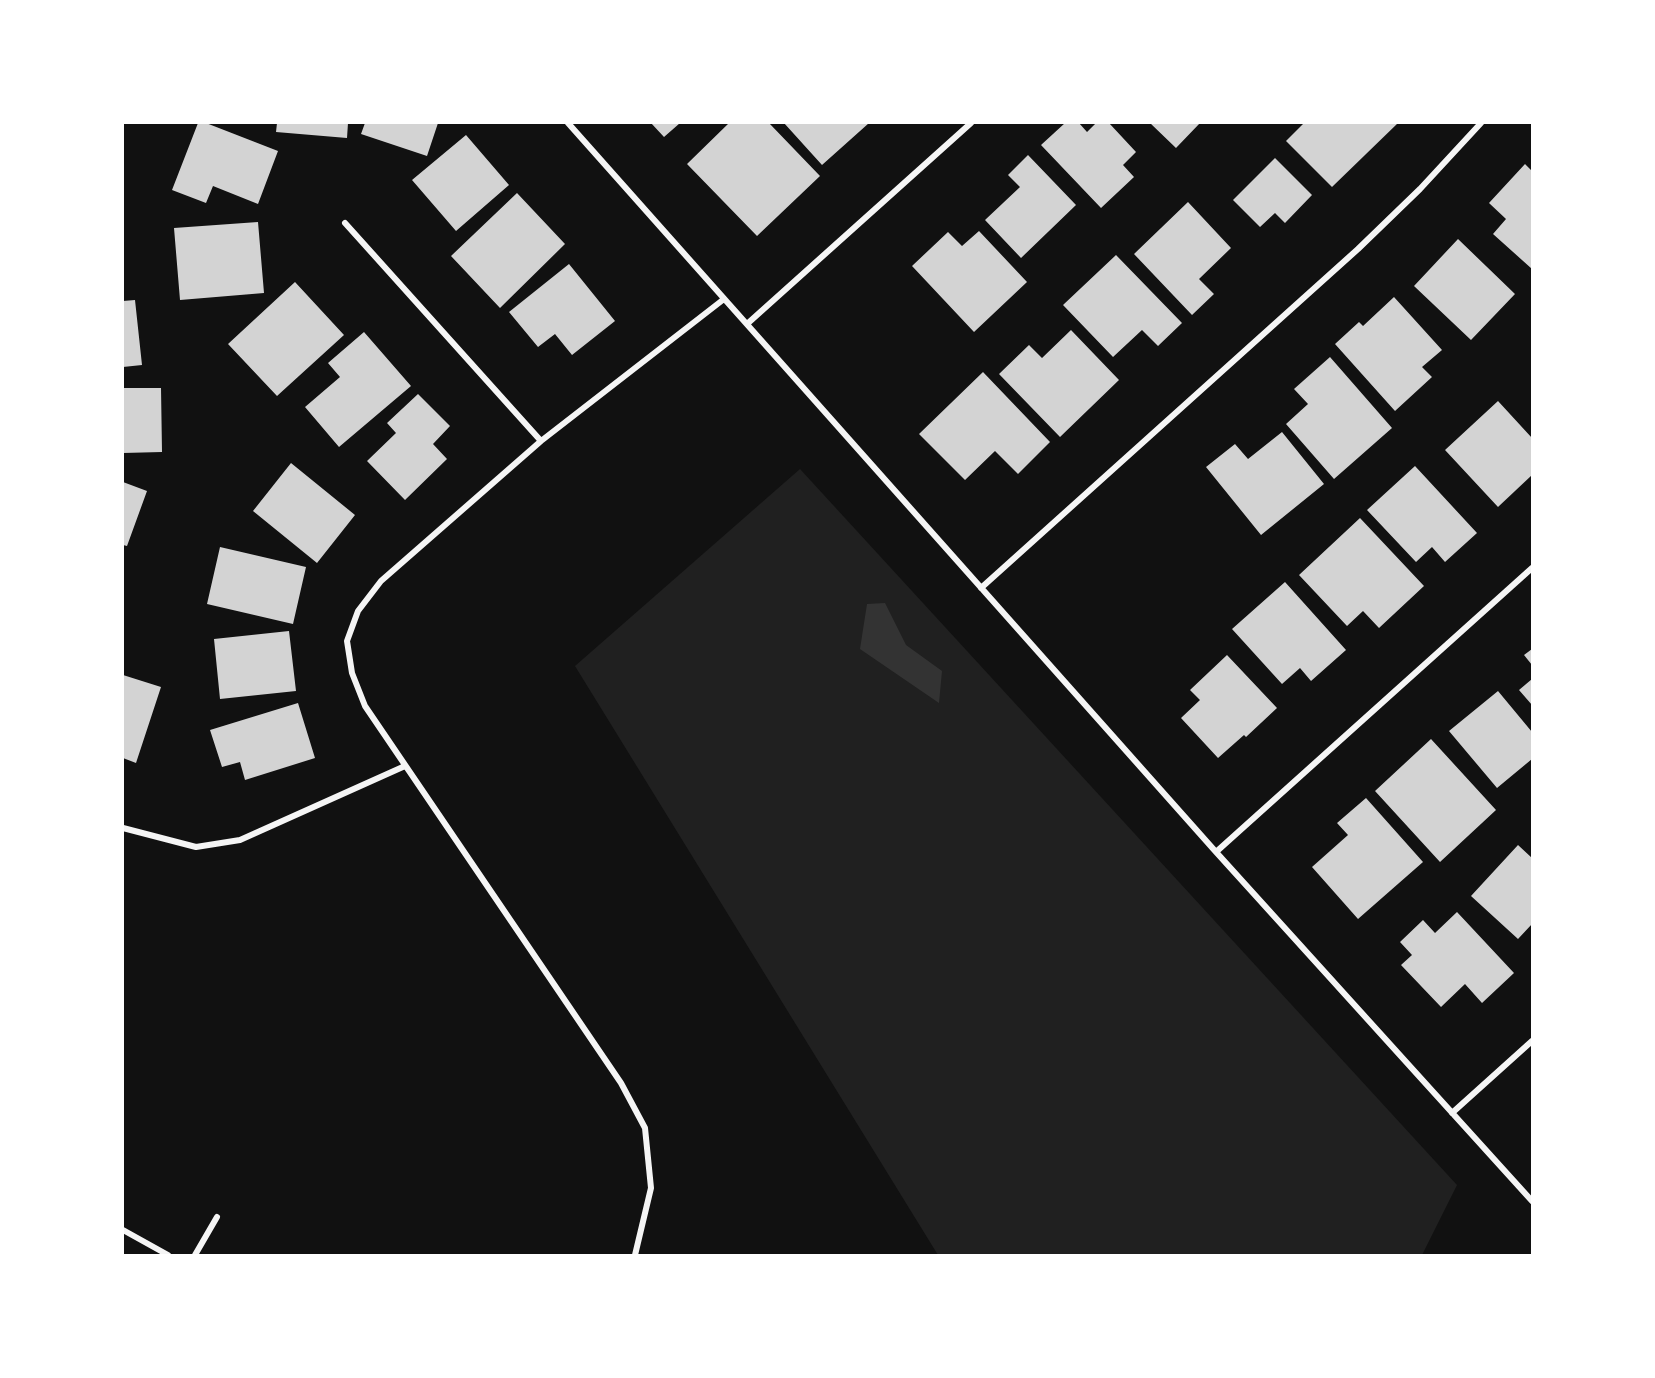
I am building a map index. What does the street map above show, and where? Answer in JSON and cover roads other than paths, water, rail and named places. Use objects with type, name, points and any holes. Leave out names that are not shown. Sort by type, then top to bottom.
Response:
[{"type":"street","points":[[568,123],[1216,852],[1532,1202]]},
{"type":"street","points":[[747,324],[972,123]]},
{"type":"street","points":[[981,588],[1358,249],[1420,189],[1481,123]]},
{"type":"street","points":[[345,223],[541,441]]},
{"type":"street","points":[[635,1255],[651,1188],[645,1128],[621,1083],[365,706],[352,674],[347,641],[358,612],[381,581],[541,441],[724,299]]},
{"type":"street","points":[[1216,852],[1532,568]]},
{"type":"street","points":[[123,828],[196,847],[240,840],[405,766]]},
{"type":"street","points":[[1452,1113],[1532,1041]]},
{"type":"street","points":[[195,1255],[217,1217]]},
{"type":"street","points":[[123,1230],[168,1255]]}]
